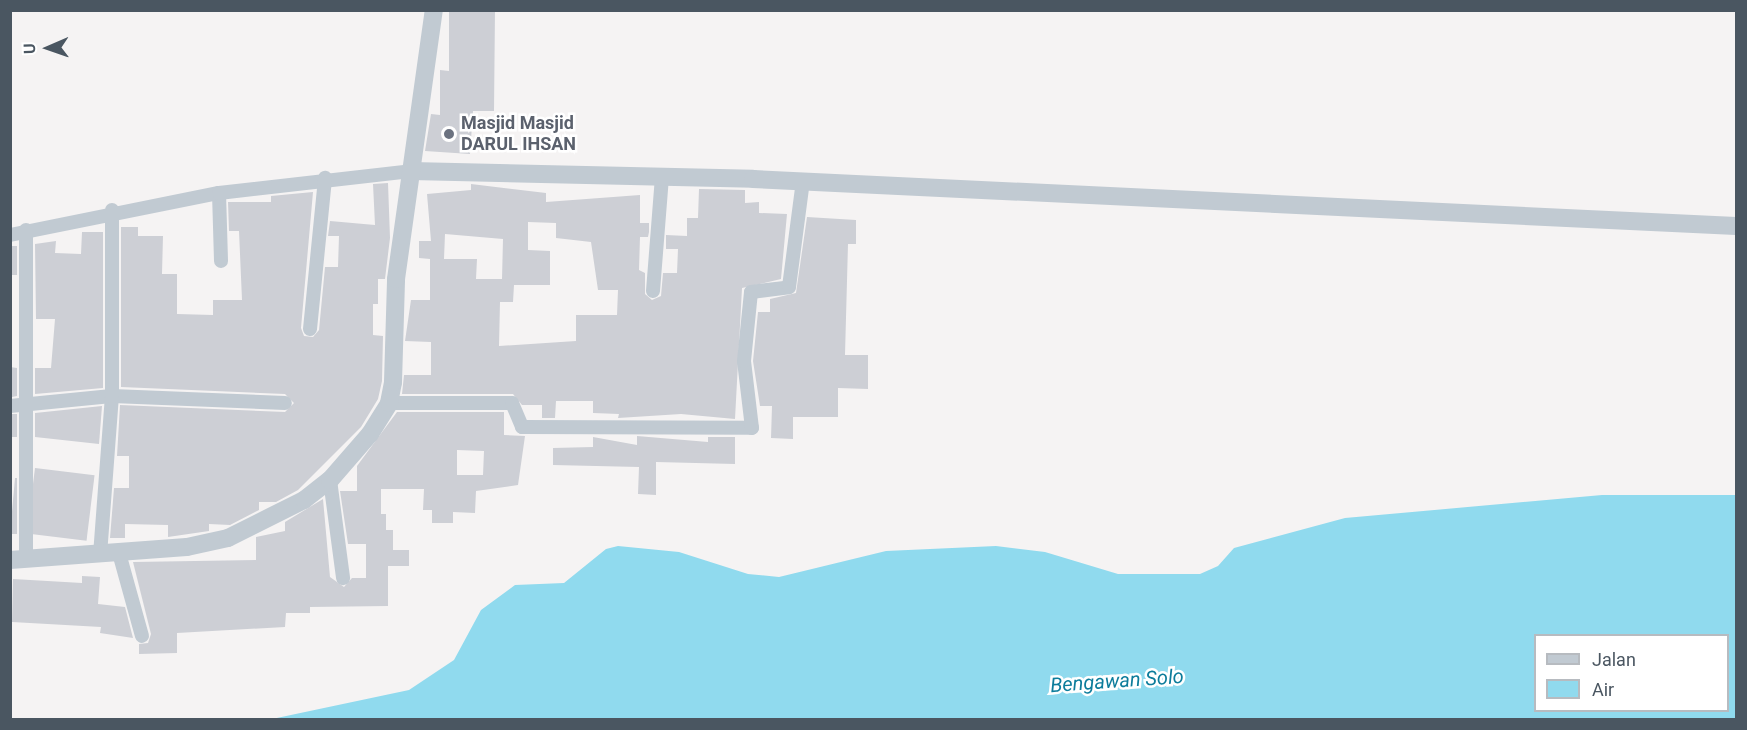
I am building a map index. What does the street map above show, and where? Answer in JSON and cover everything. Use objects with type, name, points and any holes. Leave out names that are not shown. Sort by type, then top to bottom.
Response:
[{"type":"street","points":[[26,230],[17,406],[18,560],[119,553],[228,538],[272,518],[330,480],[388,404],[411,171],[434,10]]},
{"type":"street","points":[[10,235],[112,210],[325,178],[411,171],[803,181],[1737,226]]},
{"type":"street","points":[[653,291],[662,177]]},
{"type":"street","points":[[310,329],[325,178]]},
{"type":"street","points":[[388,404],[512,403],[522,427],[752,428],[744,361],[751,292],[789,287],[803,181]]},
{"type":"street","points":[[219,193],[221,261]]},
{"type":"street","points":[[99,555],[112,396],[112,210]]},
{"type":"street","points":[[17,406],[112,396],[285,403]]},
{"type":"street","points":[[330,480],[343,578]]},
{"type":"street","points":[[119,553],[142,636]]},
{"type":"water","name":"Bengawan Solo","points":[[1602,495],[1736,495],[1736,719],[272,719],[409,690],[454,660],[481,610],[515,585],[564,583],[606,549],[618,546],[679,552],[748,574],[779,577],[886,551],[996,546],[1045,552],[1118,574],[1200,574],[1218,566],[1234,548],[1345,518]]},
{"type":"building","points":[[449,10],[495,10],[494,111],[473,111],[470,154],[425,151],[431,114],[440,115],[440,70],[449,71]]},
{"type":"building","points":[[388,183],[390,238],[385,279],[378,279],[378,304],[373,304],[373,335],[383,336],[382,381],[378,399],[361,427],[298,490],[276,502],[259,502],[259,510],[230,525],[209,524],[209,531],[168,537],[168,525],[125,524],[125,538],[110,538],[114,488],[129,488],[129,456],[117,456],[120,405],[285,412],[294,403],[285,394],[121,387],[121,227],[138,227],[138,236],[163,236],[162,274],[177,274],[177,314],[213,315],[213,300],[242,300],[239,231],[229,231],[228,202],[271,202],[271,196],[313,192],[301,328],[304,336],[313,337],[319,330],[325,267],[338,267],[339,236],[328,236],[330,221],[375,225],[373,184]]},
{"type":"building","points":[[471,184],[546,193],[546,202],[640,195],[640,223],[649,223],[649,232],[648,237],[640,237],[639,270],[645,273],[645,294],[652,300],[661,296],[663,273],[677,273],[678,249],[666,249],[666,235],[687,236],[687,218],[698,218],[699,189],[745,190],[745,203],[759,202],[759,213],[787,214],[781,279],[742,288],[735,419],[681,414],[618,418],[619,414],[593,413],[593,401],[556,401],[555,418],[542,418],[542,405],[522,405],[513,394],[402,394],[404,375],[431,375],[431,342],[405,341],[411,300],[430,300],[430,259],[419,258],[419,241],[431,241],[427,194],[471,190]],"holes":[[[528,222],[556,223],[556,238],[591,242],[598,290],[618,290],[617,315],[576,315],[576,341],[499,346],[500,302],[513,302],[514,285],[550,285],[550,251],[528,250]],[[445,234],[503,239],[502,279],[476,279],[477,259],[444,259]]]},
{"type":"building","points":[[807,217],[856,220],[856,244],[848,244],[845,355],[868,355],[868,389],[838,388],[838,417],[793,417],[793,439],[771,438],[772,406],[760,406],[753,361],[758,312],[770,312],[770,299],[796,293]]},
{"type":"building","points":[[82,232],[103,232],[103,388],[35,394],[35,368],[51,368],[55,319],[36,319],[35,244],[56,241],[55,253],[81,254]]},
{"type":"building","points":[[10,246],[17,246],[17,275],[10,275]]},
{"type":"building","points":[[10,367],[17,368],[17,396],[12,397]]},
{"type":"building","points":[[102,406],[99,444],[35,437],[35,413]]},
{"type":"building","points":[[397,412],[504,412],[504,435],[525,436],[518,485],[476,491],[475,513],[453,512],[453,523],[432,523],[432,510],[423,510],[424,489],[381,489],[381,514],[386,514],[386,530],[393,530],[393,550],[409,550],[409,566],[388,566],[388,606],[310,607],[310,613],[286,613],[285,627],[177,633],[177,653],[139,654],[139,644],[148,643],[151,634],[133,562],[256,560],[256,537],[285,531],[285,522],[323,499],[330,577],[344,587],[352,578],[366,578],[366,544],[348,544],[340,491],[357,491],[357,466]],"holes":[[[457,450],[484,451],[483,475],[457,475]]]},
{"type":"building","points":[[10,414],[17,414],[17,437],[10,437]]},
{"type":"building","points":[[637,436],[708,442],[708,437],[735,437],[735,464],[656,462],[656,495],[638,494],[639,467],[553,465],[553,448],[593,447],[593,437],[637,445]]},
{"type":"building","points":[[35,468],[95,475],[87,541],[27,534]]},
{"type":"building","points":[[15,478],[17,478],[17,534],[10,534]]},
{"type":"building","points":[[82,576],[100,577],[98,604],[125,607],[133,638],[100,633],[101,627],[12,622],[13,579],[82,583]]},
{"type":"place","name":"Masjid Masjid DARUL IHSAN","points":[[449,134]]}]
